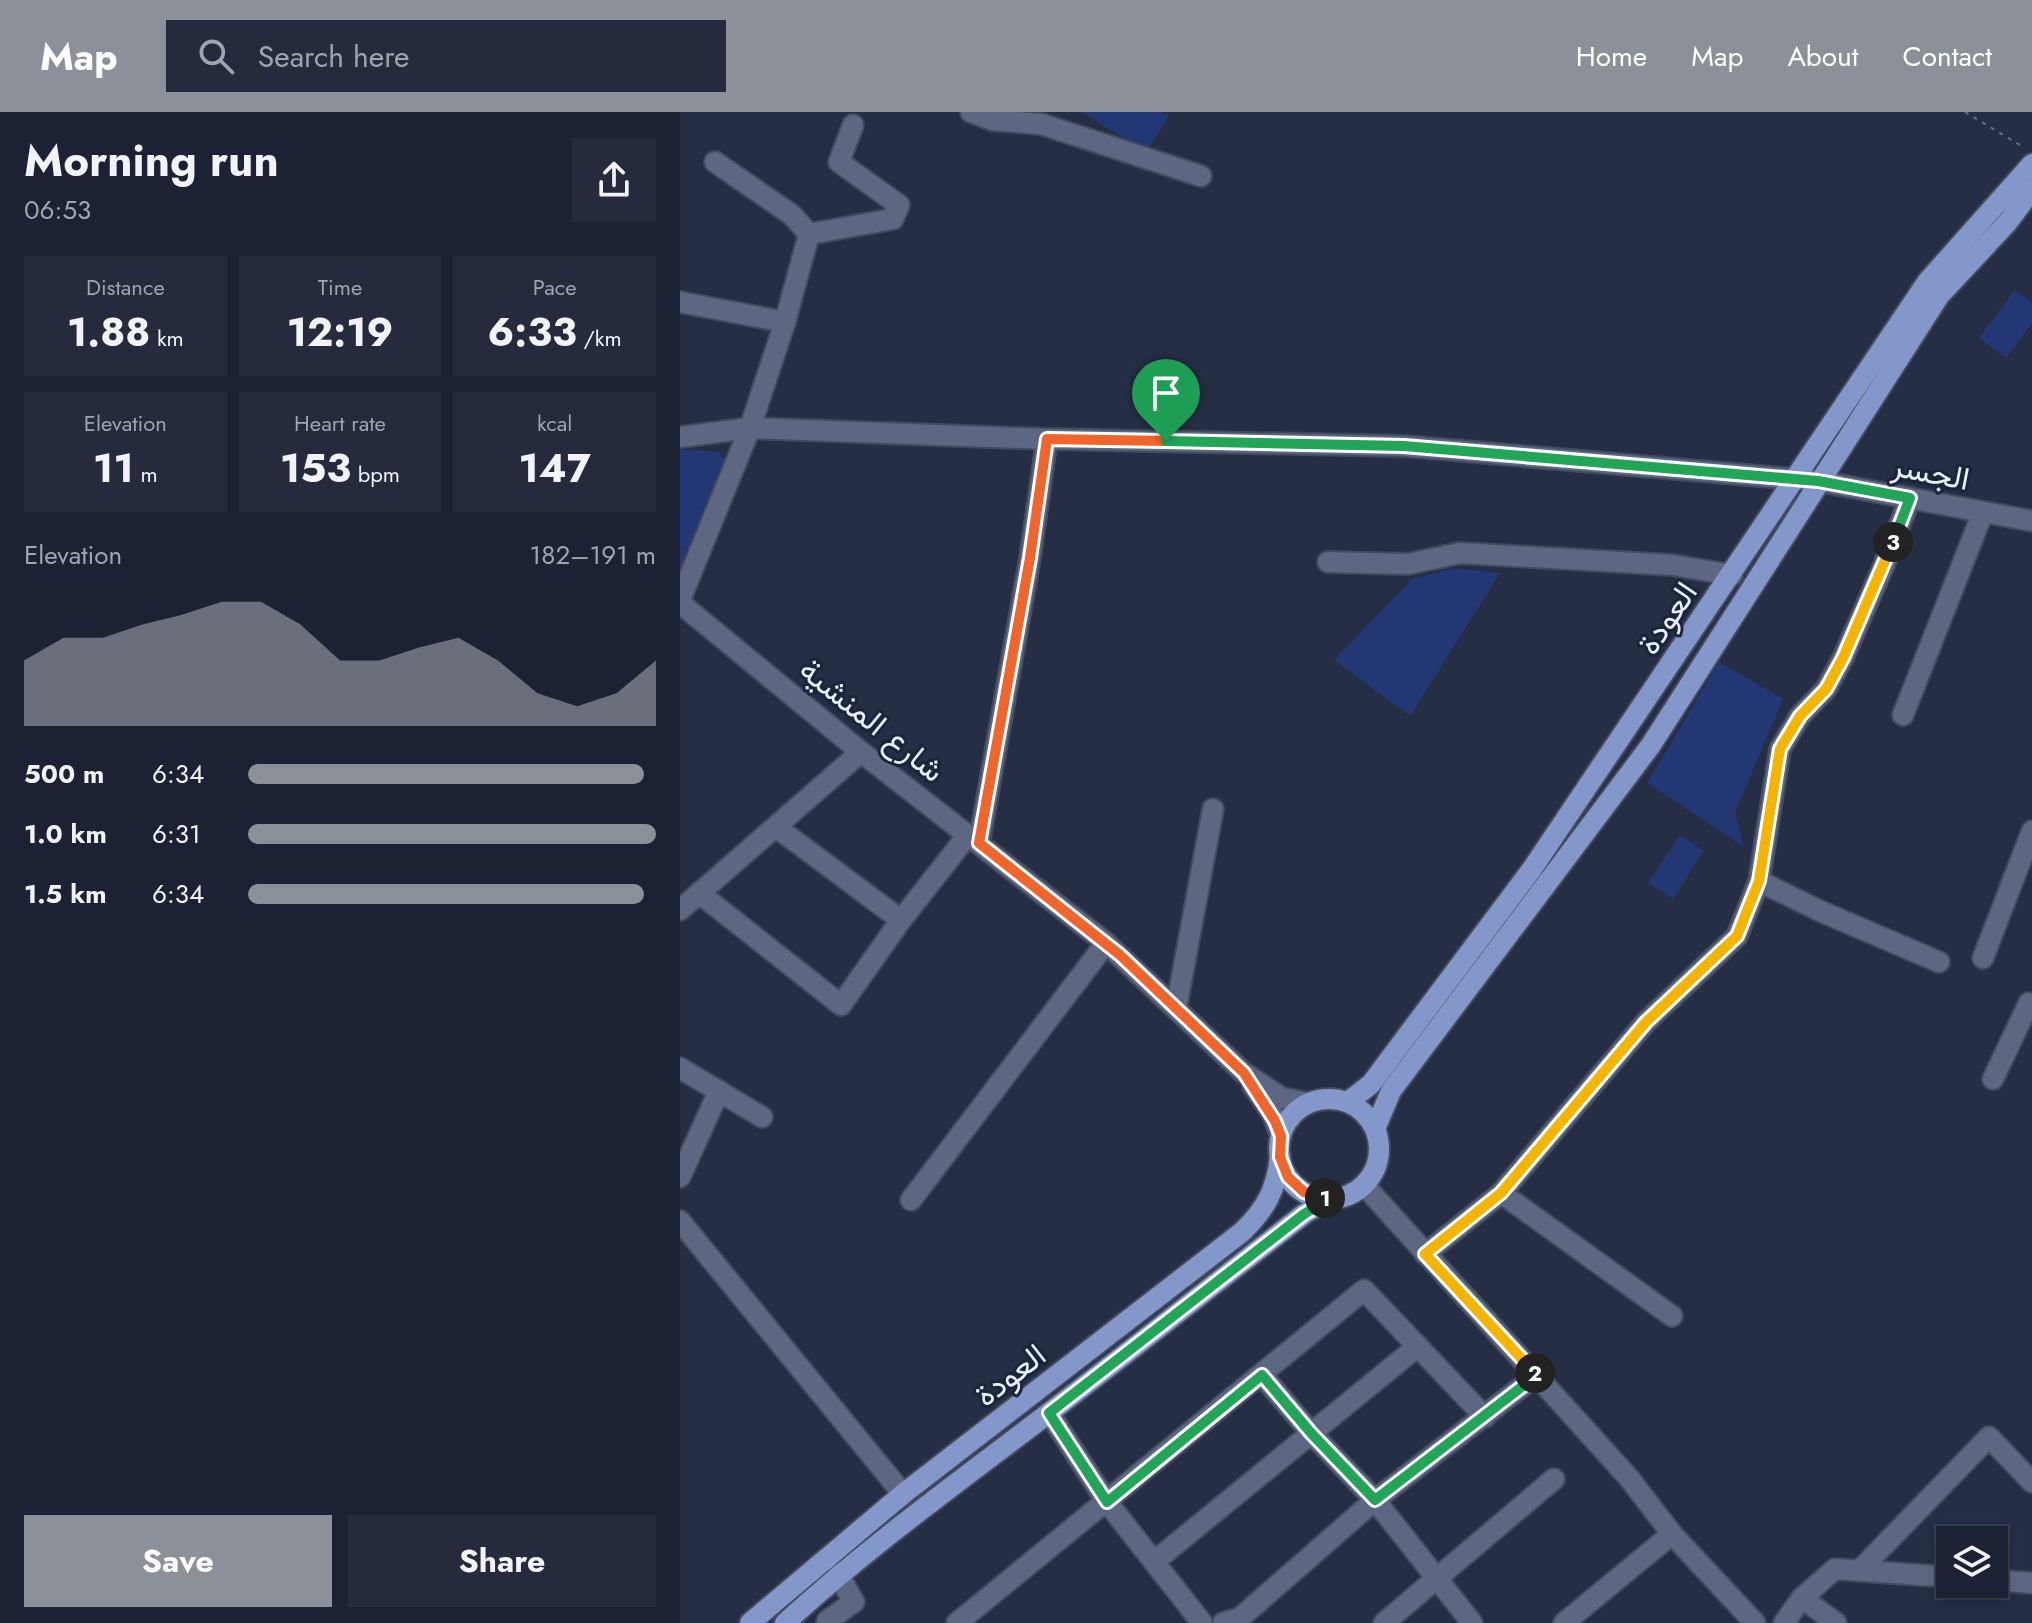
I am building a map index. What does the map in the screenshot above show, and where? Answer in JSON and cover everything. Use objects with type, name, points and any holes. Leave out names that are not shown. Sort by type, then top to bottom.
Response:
[{"type":"main road","name":"العودة","points":[[1348,1102],[1371,1084],[1532,869],[1927,282],[2032,164]]},
{"type":"main road","name":"العودة","points":[[1375,1129],[1391,1091],[1651,745],[1939,296],[2007,223],[2032,190]]},
{"type":"main road","points":[[1329,1099],[1348,1102],[1375,1129],[1379,1154],[1374,1171],[1364,1185],[1351,1194],[1329,1199],[1313,1196],[1295,1185],[1283,1168],[1281,1136],[1290,1117],[1309,1103],[1329,1099]]},
{"type":"main road","name":"العودة","points":[[750,1623],[903,1494],[1242,1232],[1260,1215],[1271,1197],[1280,1157]]},
{"type":"main road","name":"العودة","points":[[785,1623],[838,1574],[923,1507],[1304,1214],[1329,1199]]},
{"type":"street","points":[[971,112],[992,120],[1041,124],[1201,176]]},
{"type":"street","points":[[809,234],[893,219],[899,205],[839,162],[853,125]]},
{"type":"street","points":[[715,162],[792,215],[809,234]]},
{"type":"street","points":[[680,602],[750,428],[785,322],[809,234]]},
{"type":"street","points":[[680,302],[785,322]]},
{"type":"street","name":"الجسر","points":[[680,437],[750,428],[1047,439],[1404,446],[1818,481],[2032,521]]},
{"type":"street","points":[[699,893],[841,1005],[901,920],[974,839],[1030,558],[1047,439]]},
{"type":"street","points":[[1425,1254],[1501,1193],[1646,1022],[1737,936],[1759,881],[1780,749],[1800,716],[1826,689],[1843,658],[1910,498]]},
{"type":"street","points":[[1903,715],[1983,512]]},
{"type":"street","points":[[1328,562],[1408,564],[1460,553],[1673,565],[1732,575]]},
{"type":"street","name":"شارع المنشية","points":[[680,602],[861,752],[1106,943],[1244,1073],[1282,1098],[1309,1103]]},
{"type":"street","points":[[680,910],[861,752]]},
{"type":"street","points":[[1176,1009],[1213,809]]},
{"type":"street","points":[[776,827],[901,920]]},
{"type":"street","points":[[1983,958],[2032,831]]},
{"type":"street","points":[[1759,881],[1939,962]]},
{"type":"street","points":[[911,1200],[1106,943]]},
{"type":"street","points":[[1993,1079],[2029,1003],[2032,1004]]},
{"type":"street","points":[[680,1068],[762,1117]]},
{"type":"street","name":"شارع المنشية","points":[[1244,1073],[1267,1106],[1281,1136]]},
{"type":"street","points":[[680,1177],[719,1091]]},
{"type":"street","points":[[1364,1185],[1629,1478],[1672,1534],[1755,1623]]},
{"type":"street","points":[[1501,1193],[1672,1316]]},
{"type":"street","points":[[680,1221],[903,1494]]},
{"type":"street","points":[[957,1623],[1364,1290],[1485,1417]]},
{"type":"street","points":[[1155,1561],[1418,1346]]},
{"type":"street","points":[[1262,1375],[1311,1433],[1375,1500],[1472,1623]]},
{"type":"street","points":[[1223,1623],[1240,1618],[1375,1500],[1537,1375]]},
{"type":"street","points":[[1049,1413],[1107,1502],[1202,1623]]},
{"type":"street","points":[[1860,1570],[1989,1437],[2032,1482]]},
{"type":"street","points":[[1384,1623],[1554,1479]]},
{"type":"street","points":[[1564,1623],[1672,1534]]},
{"type":"street","points":[[1784,1623],[1802,1598],[1835,1569],[1936,1576]]},
{"type":"street","points":[[827,1622],[854,1602],[838,1574]]},
{"type":"street","points":[[2008,1581],[2032,1583]]},
{"type":"street","points":[[1802,1598],[1836,1623]]},
{"type":"path","points":[[1965,112],[2032,152]]},
{"type":"shaded area","points":[[1082,112],[1162,112],[1169,116],[1146,152]]},
{"type":"shaded area","points":[[2015,290],[2032,303],[2032,323],[2006,358],[1979,338]]},
{"type":"shaded area","points":[[680,449],[720,452],[728,469],[680,574]]},
{"type":"shaded area","points":[[1455,568],[1500,573],[1410,716],[1334,660],[1412,579]]},
{"type":"shaded area","points":[[1719,662],[1783,699],[1735,813],[1744,847],[1647,783]]},
{"type":"shaded area","points":[[1680,835],[1704,851],[1673,899],[1648,883]]},
{"type":"route","points":[[1047,439],[1166,441],[1404,446],[1818,481],[1910,498],[1843,658],[1826,689],[1800,716],[1780,749],[1759,881],[1737,936],[1646,1022],[1501,1193],[1425,1254],[1537,1375],[1375,1500],[1311,1433],[1262,1375],[1107,1502],[1049,1413],[1304,1214],[1329,1199],[1304,1192],[1288,1177],[1280,1157],[1281,1136],[1275,1121],[1244,1073],[1120,955],[979,843],[1030,558],[1047,439]]}]
